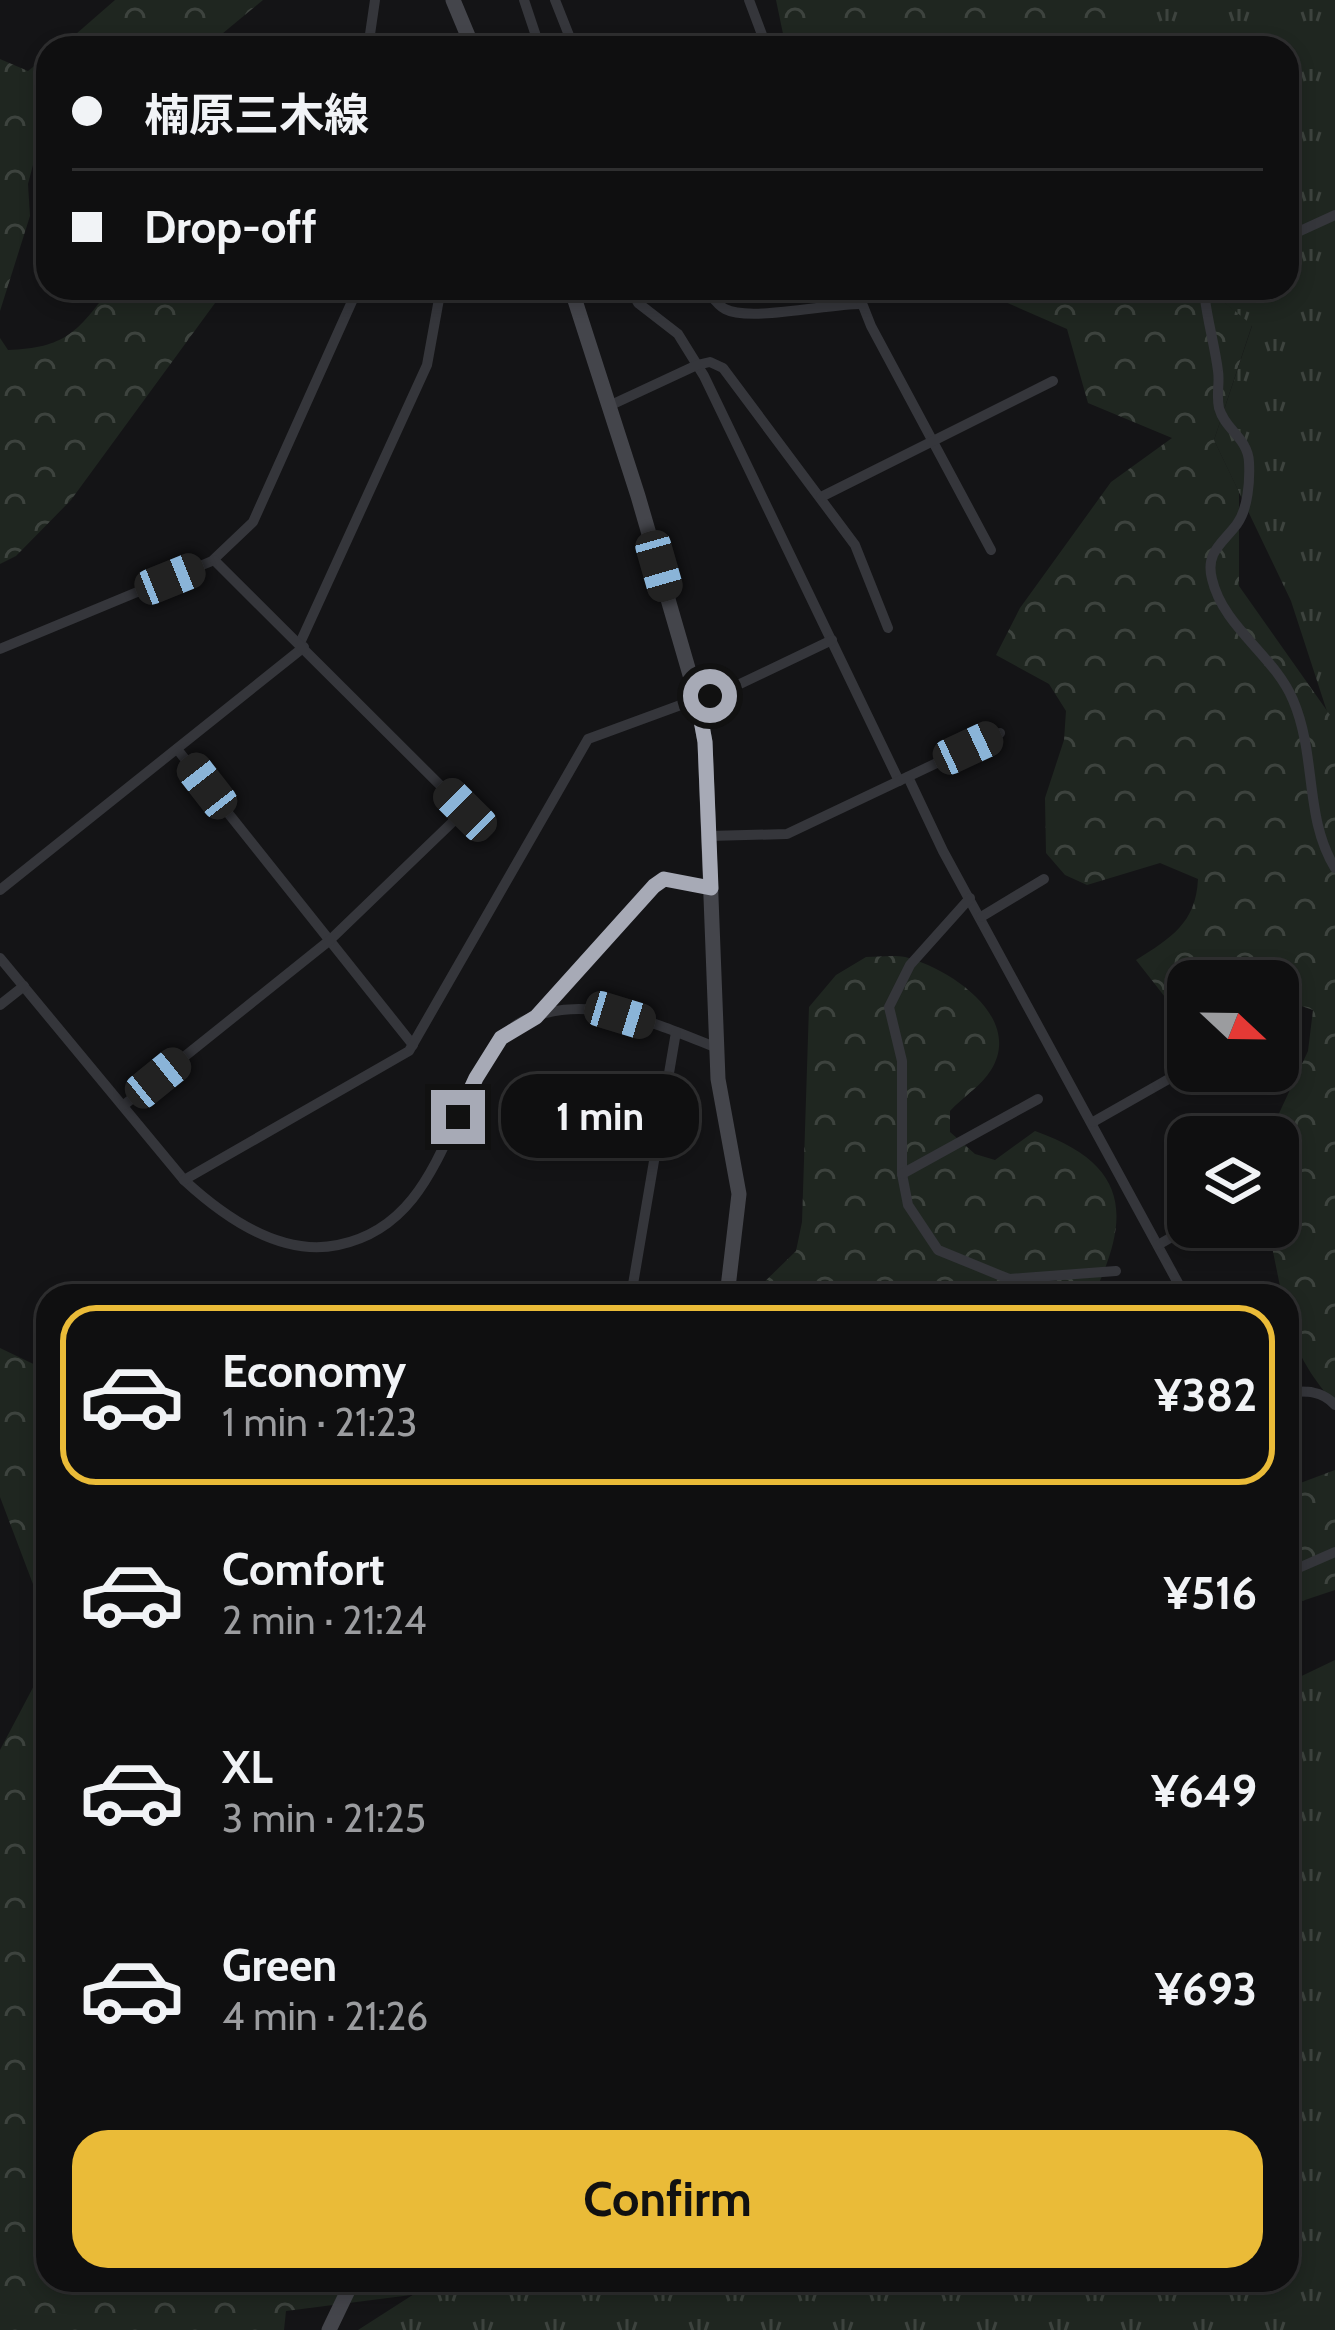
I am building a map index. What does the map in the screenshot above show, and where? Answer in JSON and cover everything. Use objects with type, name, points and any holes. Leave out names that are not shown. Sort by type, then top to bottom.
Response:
[{"type":"main road","points":[[453,0],[468,36]]},
{"type":"main road","points":[[575,300],[611,404],[705,742],[717,1048],[723,1121],[740,1194],[729,1284]]},
{"type":"main road","points":[[329,2330],[347,2292]]},
{"type":"street","points":[[370,36],[375,0]]},
{"type":"street","points":[[524,0],[536,36]]},
{"type":"street","points":[[555,0],[569,36]]},
{"type":"street","points":[[748,0],[762,36]]},
{"type":"street","points":[[1299,232],[1335,215]]},
{"type":"street","points":[[0,649],[214,560],[254,522],[353,300]]},
{"type":"street","points":[[0,890],[302,645],[427,365],[439,300]]},
{"type":"street","points":[[636,300],[678,334],[697,365],[904,779],[1178,1284]]},
{"type":"street","points":[[715,300],[721,308],[746,316],[825,304],[861,304]]},
{"type":"street","points":[[860,300],[991,550]]},
{"type":"street","points":[[1205,300],[1220,410],[1244,440],[1250,460],[1244,509],[1237,524],[1217,543],[1210,565],[1212,583],[1223,608],[1282,678],[1294,701],[1308,743],[1319,836],[1335,868]]},
{"type":"street","points":[[611,404],[697,365],[710,362],[723,368],[855,545],[888,628]]},
{"type":"street","points":[[821,497],[1053,381]]},
{"type":"street","points":[[124,1105],[330,940],[465,810],[214,560]]},
{"type":"street","points":[[184,1180],[413,1045],[588,739],[697,702],[832,640]]},
{"type":"street","points":[[710,836],[787,834],[1000,733]]},
{"type":"street","points":[[177,749],[413,1045]]},
{"type":"street","points":[[536,1017],[622,917],[664,879],[711,888]]},
{"type":"street","points":[[981,916],[1044,880]]},
{"type":"street","points":[[970,898],[910,965],[889,1007],[902,1061],[902,1174],[908,1205],[932,1245],[1014,1280],[1116,1271]]},
{"type":"street","points":[[0,958],[184,1180],[206,1201],[281,1243],[327,1247],[376,1232],[394,1220],[431,1172],[476,1078],[501,1038],[536,1017],[554,1010],[597,1008],[717,1048]]},
{"type":"street","points":[[0,1005],[24,986]]},
{"type":"street","points":[[633,1284],[676,1032]]},
{"type":"street","points":[[1094,1122],[1167,1080]]},
{"type":"street","points":[[902,1174],[1038,1099]]},
{"type":"street","points":[[1158,1245],[1167,1240]]},
{"type":"street","points":[[1014,1280],[1015,1284]]},
{"type":"street","points":[[1299,1392],[1327,1396],[1335,1405]]},
{"type":"street","points":[[1299,1568],[1335,1552]]},
{"type":"green space","points":[[115,0],[263,0],[220,36],[74,36]]},
{"type":"green space","points":[[776,0],[1117,0],[1103,36],[784,36]]},
{"type":"green space","points":[[1097,0],[1335,0],[1335,736],[1291,601],[1214,440],[1252,326],[1221,300],[1299,300],[1299,36],[1104,36]]},
{"type":"green space","points":[[0,59],[28,71],[36,65],[36,160],[28,184],[30,216],[0,311]]},
{"type":"green space","points":[[101,300],[217,300],[71,500],[16,556],[0,564],[0,338],[8,350],[43,346],[68,335]]},
{"type":"green space","points":[[1001,300],[1222,300],[1252,325],[1214,440],[1239,492],[1239,586],[1335,722],[1335,1404],[1299,1349],[1299,1284],[1280,1284],[1272,1248],[1299,1248],[1299,1116],[1278,1116],[1289,1092],[1299,1092],[1299,1070],[1308,1051],[1313,1010],[1299,1005],[1299,960],[1167,960],[1167,1000],[1136,960],[1187,918],[1198,879],[1160,863],[1087,885],[1065,875],[1046,853],[1045,798],[1064,740],[1066,711],[1049,684],[996,655],[1020,608],[1111,482],[1172,438],[1088,403],[1067,329]]},
{"type":"green space","points":[[900,956],[942,972],[977,998],[998,1032],[999,1050],[987,1076],[950,1111],[950,1132],[975,1154],[995,1160],[1035,1131],[1088,1159],[1114,1195],[1116,1216],[1114,1240],[1098,1284],[762,1284],[796,1251],[802,1222],[809,1007],[836,975],[866,957]]},
{"type":"green space","points":[[0,1348],[36,1365],[36,1592],[0,1497]]},
{"type":"green space","points":[[1335,1470],[1335,1590],[1299,1602],[1299,1484]]},
{"type":"green space","points":[[1335,1660],[1335,2330],[358,2330],[417,2292],[1299,2292],[1299,1677]]},
{"type":"green space","points":[[36,1682],[36,2292],[435,2292],[286,2311],[284,2330],[0,2330],[0,1750]]},
{"type":"route","points":[[458,1117],[501,1038],[536,1017],[654,886],[664,879],[711,888],[705,742],[698,704],[710,696]]}]
